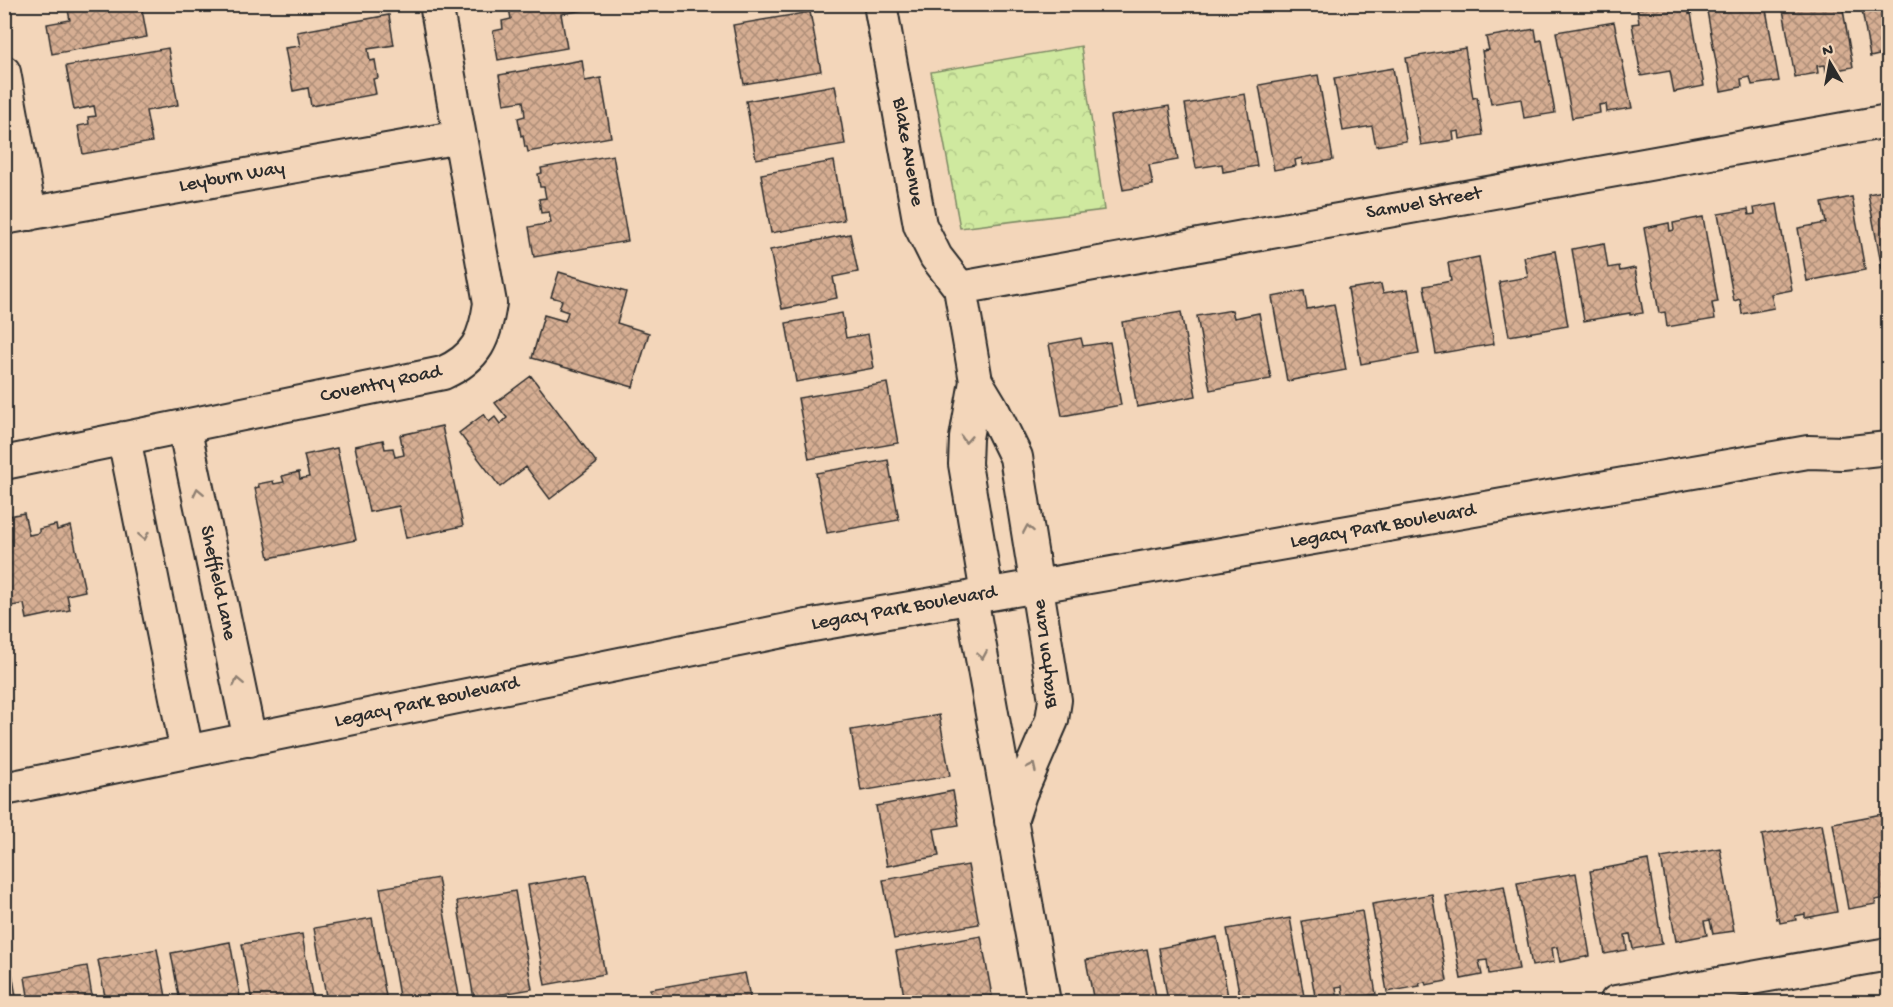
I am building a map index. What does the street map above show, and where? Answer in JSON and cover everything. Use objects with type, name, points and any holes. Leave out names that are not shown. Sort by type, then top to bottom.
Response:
[{"type":"street","name":"Coventry Road","points":[[4,463],[443,373],[469,357],[484,334],[490,303],[436,4]]},
{"type":"street","name":"Blake Avenue","points":[[880,4],[920,225],[936,257],[960,288]]},
{"type":"street","points":[[4,72],[17,216]]},
{"type":"street","name":"Samuel Street","points":[[960,288],[1888,121]]},
{"type":"street","name":"Leyburn Way","points":[[17,216],[460,137]]},
{"type":"street","points":[[960,288],[976,381]]},
{"type":"street","name":"Brayton Lane","points":[[976,381],[996,414],[1016,457],[1055,700],[1052,720],[1020,794],[1011,821]]},
{"type":"street","name":"Brayton Lane","points":[[976,381],[966,438],[965,464],[979,596],[1011,821],[1044,1002]]},
{"type":"street","name":"Sheffield Lane","points":[[184,426],[250,740]]},
{"type":"street","name":"Legacy Park Boulevard","points":[[1808,453],[1840,439],[1888,428]]},
{"type":"street","points":[[124,438],[187,752]]},
{"type":"street","name":"Legacy Park Boulevard","points":[[4,789],[784,631],[1808,453],[1842,453],[1888,448]]},
{"type":"street","points":[[1616,1002],[1888,954]]},
{"type":"green space","points":[[1081,46],[1104,210],[960,228],[931,72]]},
{"type":"building","points":[[61,4],[141,4],[147,37],[52,54],[47,24],[70,20],[68,10],[62,11]]},
{"type":"building","points":[[487,4],[595,4],[596,8],[561,14],[567,48],[498,60],[493,31],[503,29],[502,21],[511,19],[509,8],[488,12]]},
{"type":"building","points":[[730,4],[763,4],[731,10]]},
{"type":"building","points":[[1662,4],[1688,4],[1704,86],[1674,92],[1670,71],[1641,76],[1632,24],[1639,23],[1637,9]]},
{"type":"building","points":[[1765,4],[1779,81],[1752,85],[1750,77],[1741,79],[1742,87],[1721,91],[1706,5]]},
{"type":"building","points":[[1782,4],[1842,4],[1853,67],[1826,72],[1825,65],[1817,66],[1818,73],[1795,77]]},
{"type":"building","points":[[1861,4],[1888,4],[1888,53],[1870,57]]},
{"type":"building","points":[[810,12],[821,71],[744,84],[733,25]]},
{"type":"building","points":[[389,15],[394,45],[368,49],[370,61],[375,60],[378,78],[373,79],[376,94],[311,106],[308,88],[293,91],[285,48],[300,46],[297,32]]},
{"type":"building","points":[[1614,22],[1632,108],[1607,112],[1606,104],[1599,105],[1600,113],[1572,118],[1556,32]]},
{"type":"building","points":[[1535,29],[1537,41],[1542,40],[1555,113],[1524,118],[1521,99],[1491,104],[1482,51],[1489,50],[1486,37]]},
{"type":"building","points":[[168,48],[178,105],[146,111],[152,142],[83,154],[78,126],[89,124],[88,117],[96,116],[94,106],[74,110],[66,66]]},
{"type":"building","points":[[1465,48],[1473,98],[1477,97],[1483,135],[1460,139],[1459,131],[1453,132],[1454,140],[1421,145],[1406,58]]},
{"type":"building","points":[[582,60],[585,81],[601,78],[611,137],[528,152],[523,135],[521,136],[518,118],[525,116],[523,101],[504,104],[499,75]]},
{"type":"building","points":[[1393,68],[1406,141],[1376,146],[1372,126],[1343,131],[1334,78]]},
{"type":"building","points":[[1318,75],[1333,160],[1303,165],[1302,158],[1295,160],[1296,166],[1274,170],[1259,85]]},
{"type":"building","points":[[835,85],[845,144],[756,159],[746,101]]},
{"type":"building","points":[[1245,94],[1257,166],[1223,172],[1222,164],[1196,168],[1185,104]]},
{"type":"building","points":[[1169,106],[1178,160],[1149,165],[1153,185],[1123,190],[1110,116]]},
{"type":"building","points":[[613,155],[628,241],[534,257],[529,227],[551,223],[549,212],[541,213],[539,199],[546,198],[544,187],[540,187],[538,174],[542,173],[541,168]]},
{"type":"building","points":[[834,161],[844,220],[771,233],[761,174]]},
{"type":"building","points":[[1888,190],[1888,268],[1882,269],[1868,194]]},
{"type":"building","points":[[1852,197],[1865,270],[1807,281],[1798,228],[1826,223],[1822,203]]},
{"type":"building","points":[[1777,204],[1792,290],[1771,294],[1774,308],[1742,314],[1740,299],[1734,301],[1718,214],[1748,209],[1749,215],[1755,214],[1754,208]]},
{"type":"building","points":[[1703,217],[1718,302],[1712,303],[1715,319],[1667,327],[1665,312],[1659,313],[1644,228],[1669,223],[1670,231],[1674,230],[1673,223]]},
{"type":"building","points":[[850,234],[858,272],[833,277],[837,298],[782,309],[770,250]]},
{"type":"building","points":[[1604,243],[1608,268],[1619,266],[1620,271],[1635,268],[1643,313],[1584,321],[1572,249]]},
{"type":"building","points":[[1555,251],[1568,326],[1509,336],[1499,282],[1528,277],[1524,257]]},
{"type":"building","points":[[1479,257],[1494,344],[1436,354],[1424,286],[1451,281],[1448,263]]},
{"type":"building","points":[[559,272],[626,292],[617,323],[649,333],[633,387],[532,358],[544,315],[565,321],[568,312],[559,309],[562,300],[551,297]]},
{"type":"building","points":[[1381,284],[1383,293],[1408,289],[1419,354],[1361,364],[1348,289]]},
{"type":"building","points":[[1304,291],[1307,309],[1334,304],[1346,370],[1287,381],[1272,297]]},
{"type":"building","points":[[1232,310],[1234,318],[1259,313],[1271,379],[1210,390],[1197,316]]},
{"type":"building","points":[[1181,312],[1196,396],[1137,407],[1122,322]]},
{"type":"building","points":[[842,313],[846,338],[868,334],[874,368],[796,382],[786,323]]},
{"type":"building","points":[[1081,338],[1083,346],[1110,342],[1121,405],[1062,416],[1049,344]]},
{"type":"building","points":[[531,376],[597,463],[550,499],[526,467],[500,487],[459,433],[484,414],[489,422],[495,417],[500,424],[507,418],[495,403]]},
{"type":"building","points":[[887,383],[898,443],[809,459],[798,398]]},
{"type":"building","points":[[442,426],[463,526],[406,538],[399,506],[369,512],[355,446],[383,440],[385,449],[393,448],[395,457],[404,455],[400,435]]},
{"type":"building","points":[[337,448],[356,540],[269,558],[255,488],[259,487],[258,484],[273,481],[274,484],[284,482],[282,476],[299,472],[300,479],[309,477],[304,455]]},
{"type":"building","points":[[888,460],[899,520],[827,533],[816,473]]},
{"type":"building","points":[[24,513],[29,535],[39,533],[39,529],[56,525],[57,530],[71,526],[85,591],[67,595],[70,610],[27,619],[24,604],[11,606],[4,573],[4,517]]},
{"type":"building","points":[[939,715],[950,776],[861,791],[851,730]]},
{"type":"building","points":[[953,791],[959,825],[934,829],[939,856],[887,866],[876,806]]},
{"type":"building","points":[[1888,813],[1888,900],[1886,898],[1875,900],[1876,904],[1848,909],[1833,823]]},
{"type":"building","points":[[1822,824],[1837,912],[1805,918],[1805,914],[1795,916],[1796,920],[1780,923],[1779,918],[1777,919],[1762,835]]},
{"type":"building","points":[[1720,848],[1734,931],[1713,934],[1710,920],[1704,921],[1707,935],[1676,941],[1661,858]]},
{"type":"building","points":[[1648,860],[1662,944],[1633,949],[1630,934],[1625,935],[1627,950],[1605,954],[1590,871]]},
{"type":"building","points":[[968,865],[979,924],[894,939],[883,880]]},
{"type":"building","points":[[1576,873],[1590,956],[1560,962],[1557,947],[1552,948],[1554,962],[1532,966],[1517,883]]},
{"type":"building","points":[[587,875],[605,974],[545,985],[528,885]]},
{"type":"building","points":[[438,878],[460,1001],[400,1002],[380,888]]},
{"type":"building","points":[[1504,886],[1519,969],[1489,974],[1487,960],[1479,961],[1482,975],[1461,979],[1446,896]]},
{"type":"building","points":[[515,891],[532,989],[474,999],[457,901]]},
{"type":"building","points":[[1432,894],[1447,981],[1426,985],[1425,982],[1419,983],[1420,986],[1387,992],[1372,904]]},
{"type":"building","points":[[1362,911],[1376,994],[1344,1000],[1342,986],[1336,987],[1338,1001],[1316,1002],[1302,921]]},
{"type":"building","points":[[372,918],[387,1002],[327,1002],[314,928]]},
{"type":"building","points":[[1290,918],[1305,1002],[1241,1002],[1227,929]]},
{"type":"building","points":[[302,934],[313,1002],[252,1002],[242,944]]},
{"type":"building","points":[[981,936],[992,996],[957,1002],[905,1002],[896,951]]},
{"type":"building","points":[[1217,937],[1229,1002],[1168,1002],[1159,948]]},
{"type":"building","points":[[230,942],[241,1002],[180,1002],[171,953]]},
{"type":"building","points":[[157,949],[167,1002],[106,1002],[98,960]]},
{"type":"building","points":[[1147,949],[1157,1002],[1094,1002],[1086,960]]},
{"type":"building","points":[[87,966],[93,1002],[29,1002],[25,977]]},
{"type":"building","points":[[12,973],[17,1002],[4,1002],[4,975]]},
{"type":"building","points":[[745,973],[751,1002],[652,1002],[650,989]]}]
